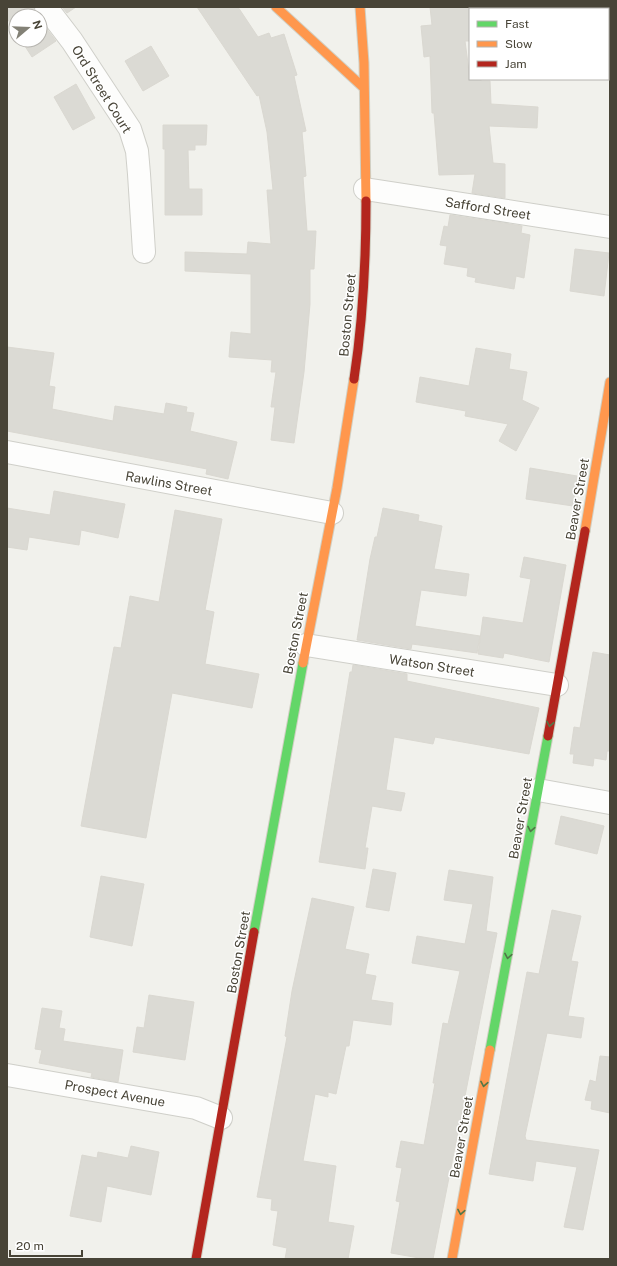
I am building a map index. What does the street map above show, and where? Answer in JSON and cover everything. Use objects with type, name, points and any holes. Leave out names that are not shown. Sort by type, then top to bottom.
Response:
[{"type":"main road","points":[[276,7],[364,88]]},
{"type":"main road","name":"Boston Street","points":[[196,1259],[306,645],[332,512],[358,351],[366,243],[364,88],[360,7]]},
{"type":"main road","name":"Beaver Street","points":[[452,1259],[603,432],[610,382]]},
{"type":"street","name":"Ord Street Court","points":[[46,7],[72,41],[130,129],[137,151],[144,252]]},
{"type":"street","name":"Safford Street","points":[[365,188],[610,227]]},
{"type":"street","name":"Rawlins Street","points":[[7,452],[332,512]]},
{"type":"street","name":"Watson Street","points":[[306,645],[557,685]]},
{"type":"street","points":[[538,790],[610,803]]},
{"type":"street","name":"Prospect Avenue","points":[[14,1075],[196,1108],[221,1118]]},
{"type":"building","points":[[7,7],[34,7],[8,8],[8,20]]},
{"type":"building","points":[[62,7],[76,7],[67,13]]},
{"type":"building","points":[[197,7],[238,7],[258,37],[269,33],[271,38],[284,34],[297,75],[294,76],[306,131],[302,132],[306,176],[303,177],[307,231],[316,231],[314,269],[310,269],[310,304],[304,372],[294,443],[271,440],[275,407],[271,407],[276,372],[271,372],[272,360],[229,357],[231,332],[251,334],[251,274],[185,271],[185,252],[247,254],[248,242],[271,244],[267,190],[273,190],[267,132],[259,95],[257,96]]},
{"type":"building","points":[[430,7],[470,7],[469,41],[465,41],[469,80],[490,81],[491,104],[538,107],[537,128],[489,126],[493,163],[505,164],[505,198],[472,193],[475,174],[439,175],[434,113],[432,113],[430,56],[424,57],[421,26],[432,25]]},
{"type":"building","points":[[48,30],[56,41],[48,46]]},
{"type":"building","points":[[151,46],[169,76],[143,91],[125,61]]},
{"type":"building","points":[[26,48],[46,48],[32,57]]},
{"type":"building","points":[[76,84],[95,118],[73,130],[54,97]]},
{"type":"building","points":[[163,125],[207,125],[206,145],[195,145],[195,150],[188,150],[189,189],[202,189],[202,215],[165,215],[165,149],[163,149]]},
{"type":"building","points":[[450,215],[522,226],[521,233],[530,235],[524,278],[516,276],[514,289],[475,282],[476,278],[467,276],[468,268],[444,264],[447,246],[440,245],[444,226],[448,227]]},
{"type":"building","points":[[575,249],[609,253],[604,296],[570,291]]},
{"type":"building","points":[[7,347],[54,353],[49,386],[55,387],[52,409],[113,421],[115,406],[164,414],[166,403],[187,407],[186,412],[194,413],[190,431],[237,442],[228,479],[206,474],[207,469],[7,431]]},
{"type":"building","points":[[476,348],[511,354],[509,369],[527,372],[522,400],[539,408],[516,451],[499,441],[508,424],[465,416],[466,411],[416,402],[420,377],[469,386]]},
{"type":"building","points":[[530,468],[577,476],[573,506],[526,499]]},
{"type":"building","points":[[54,491],[125,504],[118,538],[81,530],[79,545],[29,537],[27,550],[7,547],[7,508],[50,515]]},
{"type":"building","points":[[383,508],[419,515],[418,521],[442,526],[434,569],[469,574],[466,596],[421,590],[415,626],[480,636],[477,653],[412,644],[411,649],[357,640],[370,559],[375,537],[377,537]]},
{"type":"building","points":[[175,510],[222,519],[205,610],[214,612],[205,664],[259,674],[252,708],[172,693],[146,838],[81,826],[114,647],[121,648],[130,596],[159,602]]},
{"type":"building","points":[[524,557],[566,565],[549,662],[504,653],[503,658],[478,654],[483,617],[523,623],[531,579],[520,577]]},
{"type":"building","points":[[593,652],[610,655],[610,751],[607,751],[606,760],[594,758],[593,766],[573,763],[574,754],[570,754],[574,727],[580,728]]},
{"type":"building","points":[[353,665],[407,674],[407,681],[539,708],[529,754],[435,737],[433,744],[394,737],[386,790],[405,793],[401,811],[372,806],[365,848],[368,848],[365,869],[319,862],[350,672],[352,672]]},
{"type":"building","points":[[561,816],[604,826],[597,854],[555,844]]},
{"type":"building","points":[[373,869],[396,873],[389,911],[366,907]]},
{"type":"building","points":[[449,870],[493,877],[486,931],[497,933],[433,1259],[425,1259],[391,1253],[400,1202],[396,1201],[402,1168],[396,1167],[401,1141],[424,1145],[435,1083],[433,1083],[443,1023],[448,1024],[460,971],[412,963],[417,936],[465,944],[473,904],[444,900]]},
{"type":"building","points":[[101,876],[144,884],[132,946],[90,937]]},
{"type":"building","points":[[312,898],[354,907],[345,949],[369,954],[365,974],[376,976],[371,1000],[393,1003],[391,1025],[353,1020],[349,1046],[346,1046],[336,1094],[328,1092],[328,1097],[315,1094],[303,1161],[336,1166],[328,1222],[354,1226],[348,1259],[285,1259],[287,1248],[273,1245],[278,1211],[271,1210],[272,1199],[257,1197],[287,1037],[285,1036],[292,991]]},
{"type":"building","points":[[552,910],[581,916],[571,961],[578,962],[568,1016],[584,1018],[581,1038],[547,1033],[525,1136],[526,1140],[599,1150],[583,1230],[564,1227],[577,1167],[536,1161],[533,1181],[489,1174],[527,972],[539,974]]},
{"type":"building","points":[[149,995],[194,1002],[185,1060],[133,1052],[137,1027],[144,1028]]},
{"type":"building","points":[[42,1008],[62,1011],[59,1028],[65,1029],[63,1041],[123,1050],[118,1082],[91,1077],[92,1073],[39,1063],[42,1050],[35,1049]]},
{"type":"building","points":[[600,1056],[610,1057],[610,1113],[591,1109],[592,1101],[585,1100],[590,1080],[596,1082]]},
{"type":"building","points":[[131,1146],[159,1152],[151,1195],[107,1186],[101,1222],[70,1216],[82,1155],[97,1158],[98,1152],[128,1158]]},
{"type":"traffic: fast","points":[[254,932],[303,663]]},
{"type":"traffic: fast","points":[[490,1050],[548,736]]},
{"type":"traffic: slow","points":[[276,7],[364,88]]},
{"type":"traffic: slow","points":[[360,7],[364,63],[366,201]]},
{"type":"traffic: slow","points":[[303,663],[337,488],[354,379]]},
{"type":"traffic: slow","points":[[585,531],[610,382]]},
{"type":"traffic: slow","points":[[452,1259],[490,1050]]},
{"type":"traffic: jam","points":[[354,379],[360,335],[366,201]]},
{"type":"traffic: jam","points":[[548,736],[585,531]]},
{"type":"traffic: jam","points":[[196,1259],[254,932]]}]
